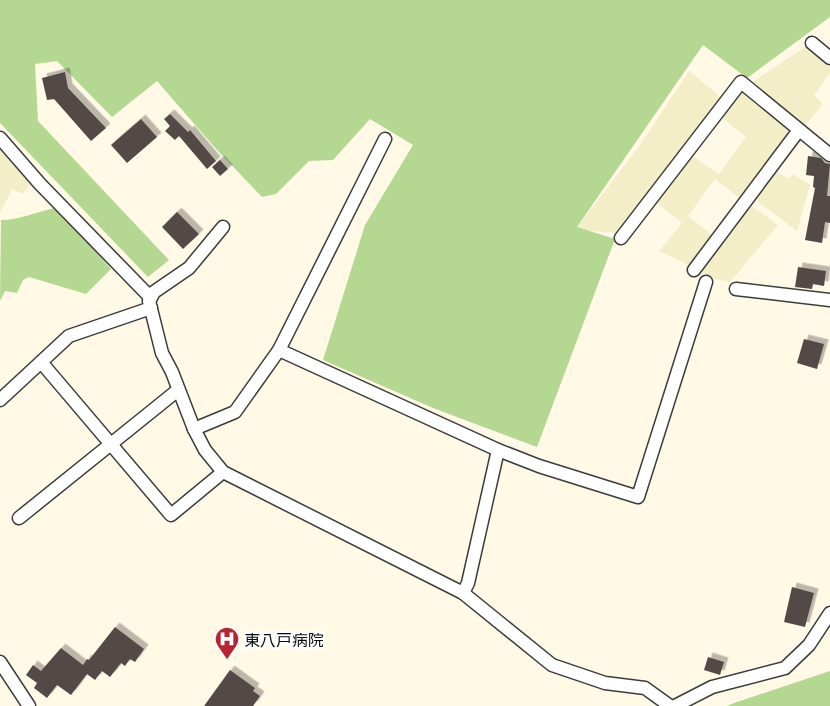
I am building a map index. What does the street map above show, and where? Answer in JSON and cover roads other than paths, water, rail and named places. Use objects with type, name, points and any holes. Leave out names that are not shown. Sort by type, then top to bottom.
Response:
[{"type":"street","points":[[812,43],[830,58]]},
{"type":"street","points":[[621,238],[741,82],[830,155]]},
{"type":"street","points":[[694,270],[799,130]]},
{"type":"street","points":[[0,138],[40,184],[151,303]]},
{"type":"street","points":[[194,429],[235,412],[279,350],[385,139]]},
{"type":"street","points":[[223,227],[189,268],[154,292],[151,303],[162,354],[194,429],[205,450],[223,472],[463,593],[552,665],[605,683],[645,688],[670,706]]},
{"type":"street","points":[[279,350],[498,450],[539,466],[638,497],[706,282]]},
{"type":"street","points":[[736,290],[830,300]]},
{"type":"street","points":[[0,400],[69,336],[151,303]]},
{"type":"street","points":[[41,362],[171,516],[223,472]]},
{"type":"street","points":[[19,518],[178,390]]},
{"type":"street","points":[[463,593],[468,583],[498,450]]},
{"type":"street","points":[[675,706],[712,687],[785,668],[809,645],[830,613]]},
{"type":"street","points":[[0,662],[29,706]]},
{"type":"place","name":"東八戸病院","points":[[227,660]]}]
